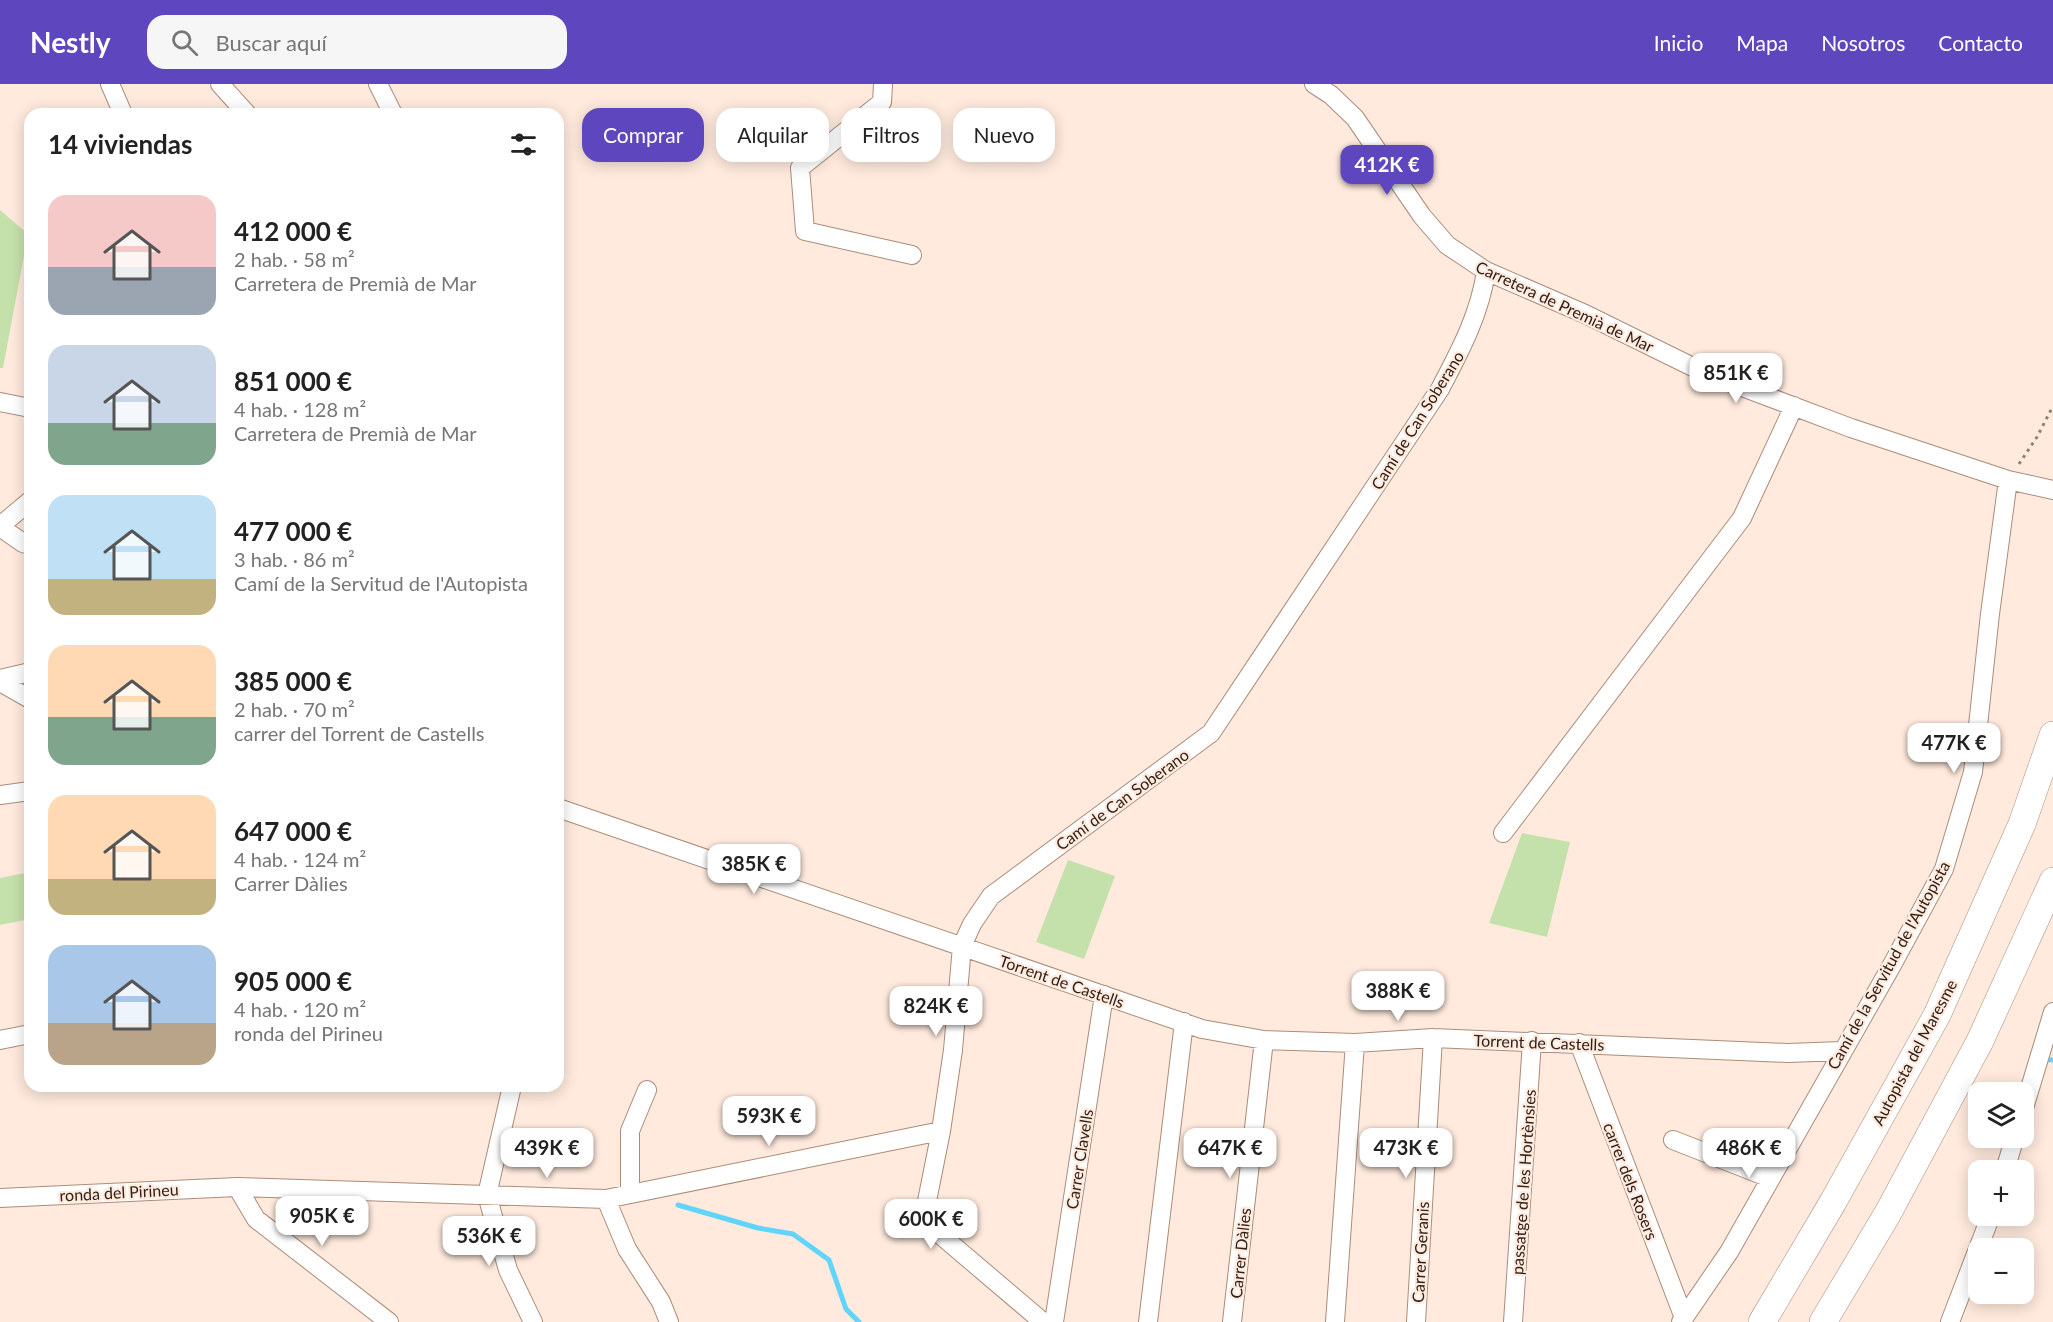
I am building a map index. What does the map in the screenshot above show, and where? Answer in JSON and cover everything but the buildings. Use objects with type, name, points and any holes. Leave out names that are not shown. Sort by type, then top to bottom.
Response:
[{"type":"highway","name":"Autopista del Maresme","points":[[1762,1322],[1833,1202],[1937,1015],[2022,824],[2053,735]]},
{"type":"highway","points":[[1823,1322],[1888,1213],[1980,1041],[2053,881]]},
{"type":"street","points":[[110,84],[120,108]]},
{"type":"street","points":[[220,84],[242,108]]},
{"type":"street","points":[[378,84],[390,108]]},
{"type":"street","points":[[883,84],[882,102],[800,168],[805,231],[912,255]]},
{"type":"street","name":"Carretera de Premià de Mar","points":[[1314,84],[1331,95],[1355,118],[1422,216],[1447,245],[1486,271],[1585,314],[1705,373],[2008,480],[2053,490]]},
{"type":"street","name":"Camí de Can Soberano","points":[[1043,1322],[930,1226],[927,1201],[941,1131],[953,1050],[962,946],[972,924],[991,896],[1211,733],[1440,388],[1466,340],[1483,294],[1486,271]]},
{"type":"street","points":[[0,402],[24,407]]},
{"type":"street","points":[[1503,833],[1742,518],[1794,406]]},
{"type":"street","name":"Camí de la Servitud de l'Autopista","points":[[1682,1320],[1729,1252],[1944,869],[1973,772],[1990,614],[2008,480]]},
{"type":"street","points":[[24,506],[0,526],[24,543]]},
{"type":"street","points":[[0,681],[24,674]]},
{"type":"street","points":[[0,681],[24,695]]},
{"type":"street","points":[[0,795],[24,792]]},
{"type":"street","name":"Torrent de Castells","points":[[564,810],[1202,1029],[1264,1040],[1355,1043],[1433,1038],[1788,1053],[1842,1051]]},
{"type":"street","name":"Carrer Clavells","points":[[1054,1322],[1104,995]]},
{"type":"street","points":[[2032,1082],[2053,1012]]},
{"type":"street","points":[[1148,1322],[1184,1022]]},
{"type":"street","points":[[0,1040],[24,1035]]},
{"type":"street","name":"Carrer Geranis","points":[[1416,1322],[1433,1038]]},
{"type":"street","name":"Carrer Dàlies","points":[[1232,1322],[1264,1040]]},
{"type":"street","name":"passatge de les Hortènsies","points":[[1513,1322],[1532,1041]]},
{"type":"street","points":[[1335,1322],[1355,1043]]},
{"type":"street","name":"carrer dels Rosers","points":[[1579,1043],[1682,1320]]},
{"type":"street","points":[[630,1193],[630,1131],[647,1090]]},
{"type":"street","points":[[511,1092],[487,1195],[508,1270],[533,1322]]},
{"type":"street","name":"ronda del Pirineu","points":[[0,1198],[237,1187],[606,1199],[941,1131]]},
{"type":"street","points":[[1673,1140],[1770,1178]]},
{"type":"street","points":[[237,1187],[256,1219],[389,1322]]},
{"type":"street","points":[[606,1199],[627,1249],[661,1302],[669,1322]]},
{"type":"street","points":[[1950,1322],[1986,1226]]},
{"type":"path","points":[[2008,480],[2037,437],[2053,406]]},
{"type":"green space","points":[[0,210],[24,231],[24,255],[3,368],[0,368]]},
{"type":"green space","points":[[1522,833],[1570,842],[1547,937],[1489,923]]},
{"type":"green space","points":[[1068,860],[1115,876],[1084,959],[1036,942]]},
{"type":"green space","points":[[24,873],[24,920],[0,925],[0,878]]},
{"type":"waterway","name":"Torrent de Castells","points":[[2041,1059],[2053,1060]]},
{"type":"waterway","points":[[678,1205],[758,1228],[793,1234],[829,1260],[846,1309],[859,1322]]}]
